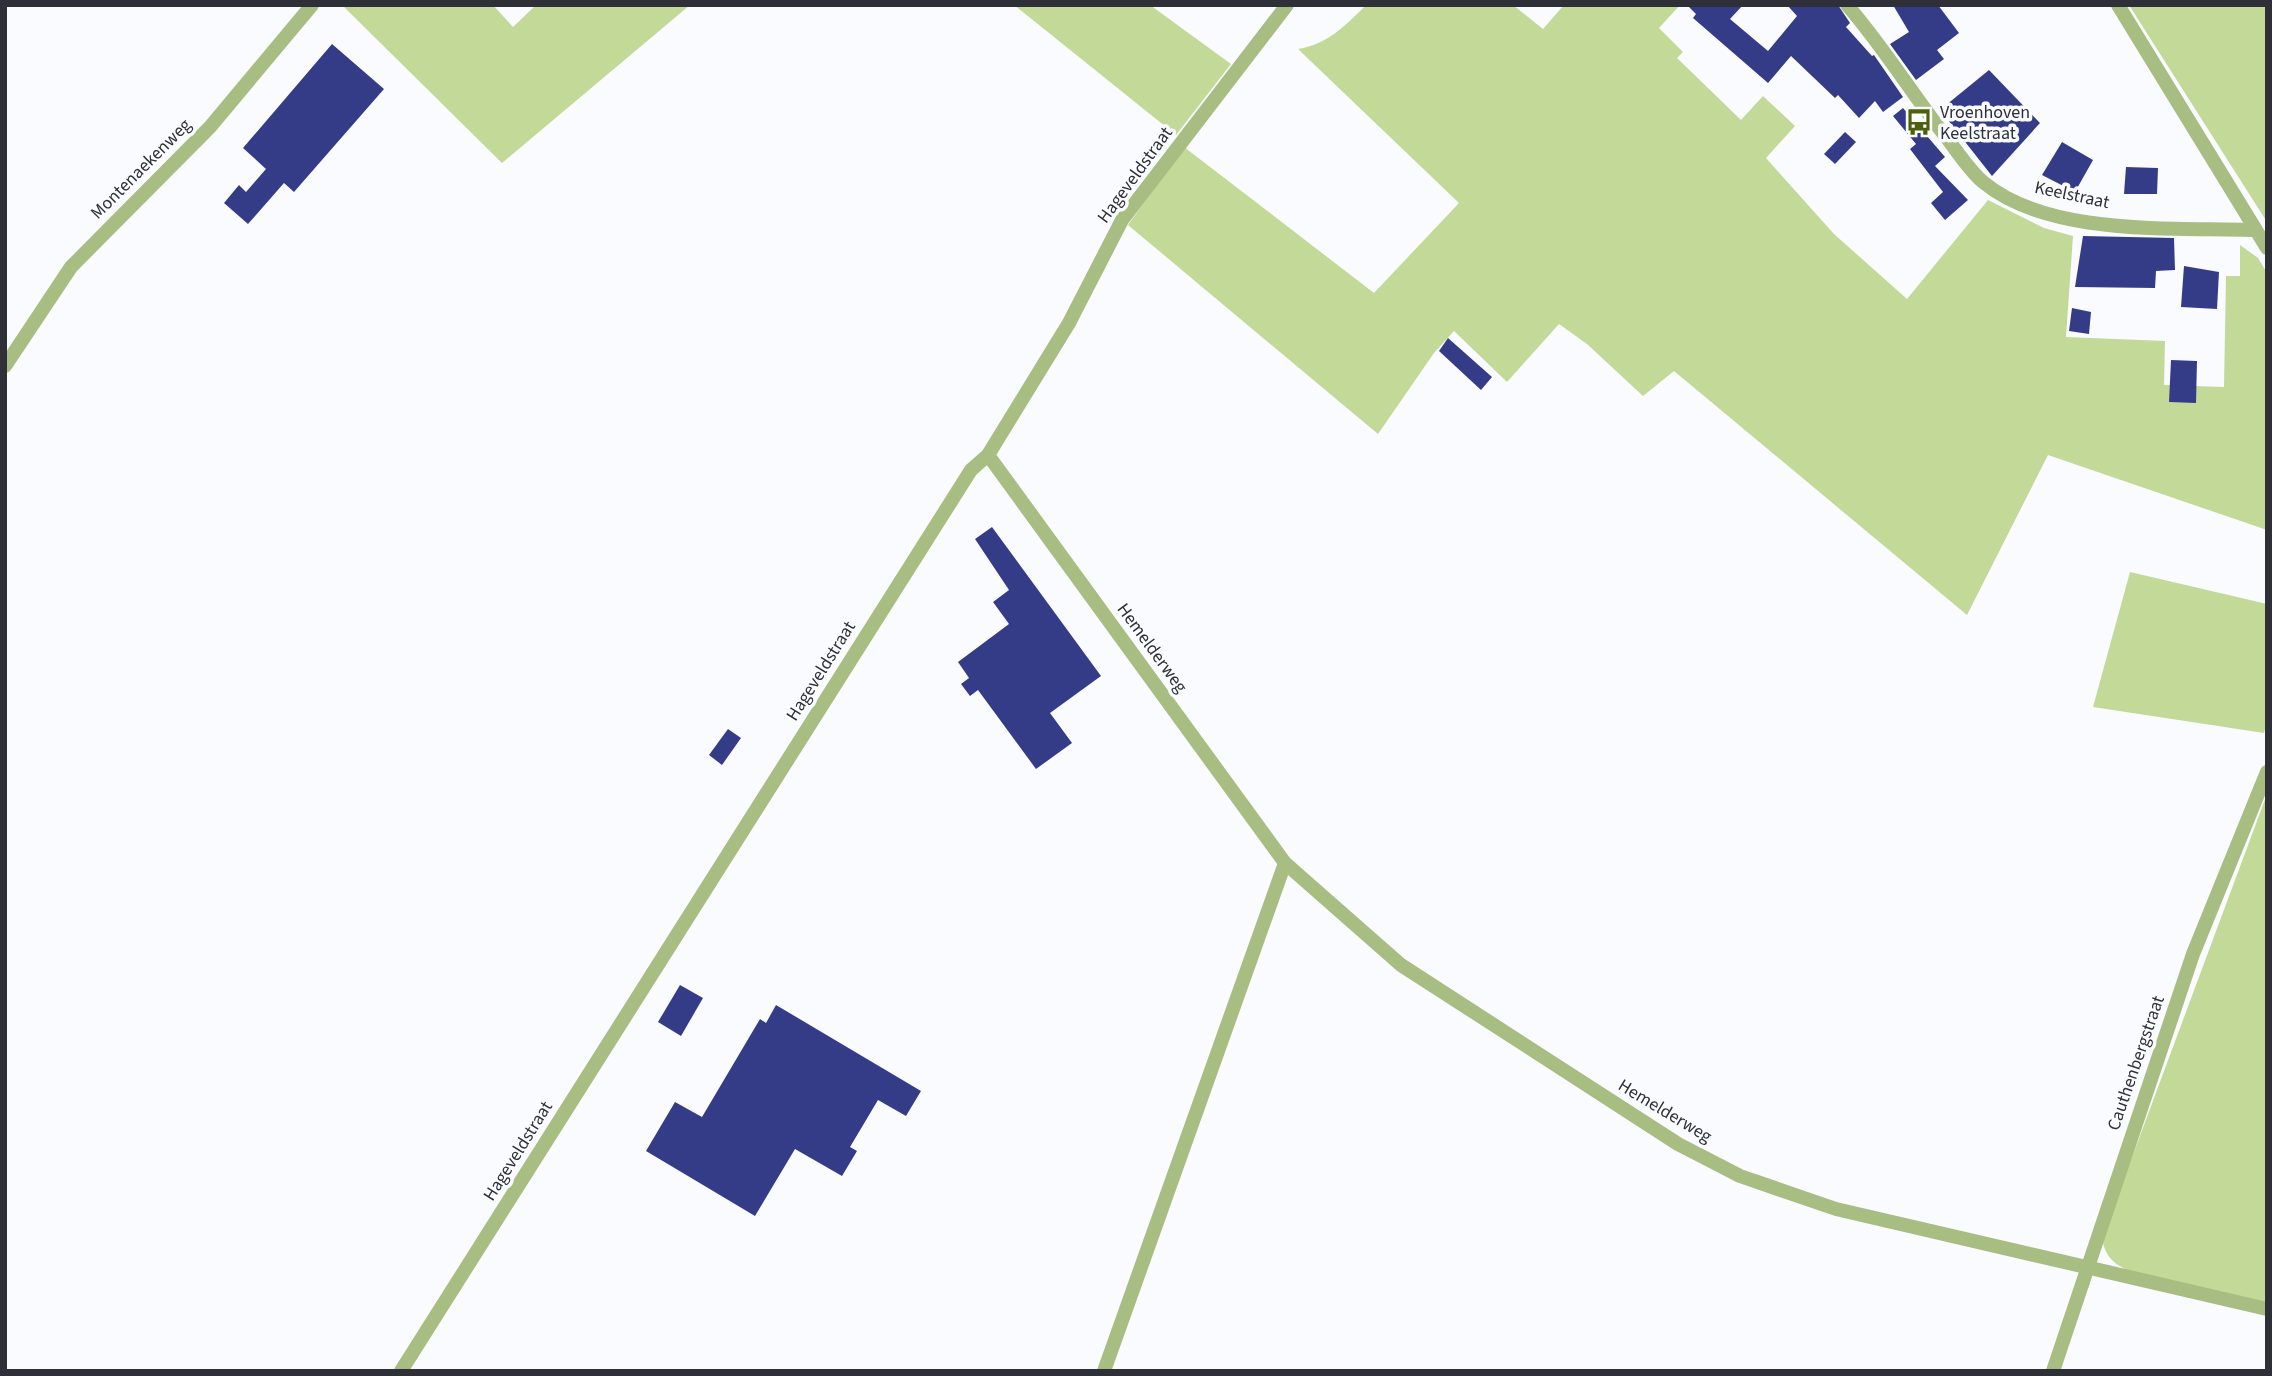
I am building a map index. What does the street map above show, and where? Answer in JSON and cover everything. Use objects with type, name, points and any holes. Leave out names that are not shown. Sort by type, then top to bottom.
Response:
[{"type":"street","name":"Montenaekenweg","points":[[5,366],[71,267],[210,127],[313,5]]},
{"type":"street","name":"Hageveldstraat","points":[[401,1371],[971,470],[988,455],[992,443],[1069,323],[1122,220],[1287,5]]},
{"type":"street","name":"Keelstraat","points":[[1847,5],[1968,165],[1983,182],[2016,202],[2052,215],[2101,223],[2255,230]]},
{"type":"street","points":[[2118,5],[2267,248]]},
{"type":"street","name":"Hemelderweg","points":[[988,455],[1285,863],[1401,965],[1678,1144],[1730,1171],[1836,1209],[2267,1309]]},
{"type":"street","name":"Cauthenbergstraat","points":[[2053,1371],[2193,954],[2267,772]]},
{"type":"street","points":[[1104,1371],[1285,863]]},
{"type":"green space","points":[[342,5],[493,5],[513,27],[536,5],[690,5],[502,163]]},
{"type":"green space","points":[[1014,5],[1150,5],[1231,64],[1176,135]]},
{"type":"green space","points":[[1366,5],[1513,5],[1543,29],[1564,5],[1680,5],[1659,28],[1683,52],[1677,58],[1741,120],[1763,96],[1795,126],[1766,158],[1834,234],[1907,299],[1988,200],[2044,228],[2073,236],[2066,337],[2165,341],[2164,385],[2224,387],[2226,276],[2240,276],[2240,245],[2258,258],[2267,273],[2267,530],[2048,455],[1967,615],[1674,371],[1643,396],[1587,344],[1559,324],[1507,382],[1454,331],[1434,353],[1378,434],[1128,225],[1184,147],[1374,293],[1459,203],[1298,49],[1327,38]]},
{"type":"green space","points":[[2129,5],[2267,5],[2267,222]]},
{"type":"green space","points":[[2130,572],[2267,604],[2267,721],[2264,733],[2093,707]]},
{"type":"green space","points":[[2267,794],[2267,1304],[2131,1272],[2111,1259],[2102,1238]]},
{"type":"building","points":[[1687,5],[1743,5],[1730,19],[1768,51],[1797,16],[1787,5],[1838,5],[1850,23],[1846,27],[1872,56],[1874,55],[1903,97],[1883,112],[1875,101],[1859,118],[1838,95],[1835,98],[1791,56],[1768,83],[1693,18],[1696,14]]},
{"type":"building","points":[[1893,5],[1938,5],[1959,33],[1937,50],[1944,59],[1916,80],[1890,44],[1909,32]]},
{"type":"building","points":[[332,44],[384,89],[294,192],[284,183],[248,224],[224,203],[239,185],[246,192],[266,169],[243,148]]},
{"type":"building","points":[[1989,70],[2040,123],[1992,176],[1940,110]]},
{"type":"building","points":[[1903,108],[1945,157],[1935,166],[1968,200],[1945,220],[1931,203],[1943,192],[1910,149],[1916,144],[1893,116]]},
{"type":"building","points":[[1845,132],[1856,142],[1835,164],[1824,154]]},
{"type":"building","points":[[2062,142],[2093,160],[2075,192],[2042,175]]},
{"type":"building","points":[[2126,167],[2158,168],[2157,194],[2124,194]]},
{"type":"building","points":[[2083,236],[2174,238],[2175,270],[2156,271],[2155,288],[2075,287]]},
{"type":"building","points":[[2184,266],[2219,272],[2217,309],[2181,307]]},
{"type":"building","points":[[2072,308],[2091,312],[2089,334],[2069,331]]},
{"type":"building","points":[[1448,338],[1492,377],[1481,390],[1439,351]]},
{"type":"building","points":[[2171,360],[2197,361],[2196,403],[2169,402]]},
{"type":"building","points":[[992,527],[1101,676],[1050,713],[1072,743],[1036,769],[978,690],[970,696],[961,684],[969,678],[958,662],[1009,624],[993,602],[1009,590],[975,539]]},
{"type":"building","points":[[728,729],[741,738],[722,765],[709,755]]},
{"type":"building","points":[[680,985],[703,998],[681,1036],[658,1022]]},
{"type":"building","points":[[776,1005],[921,1091],[906,1116],[878,1100],[850,1147],[857,1151],[842,1176],[795,1149],[755,1216],[646,1151],[675,1102],[702,1117],[760,1019],[766,1023]]},
{"type":"place","name":"Vroenhoven Keelstraat","points":[[1919,122]]}]
